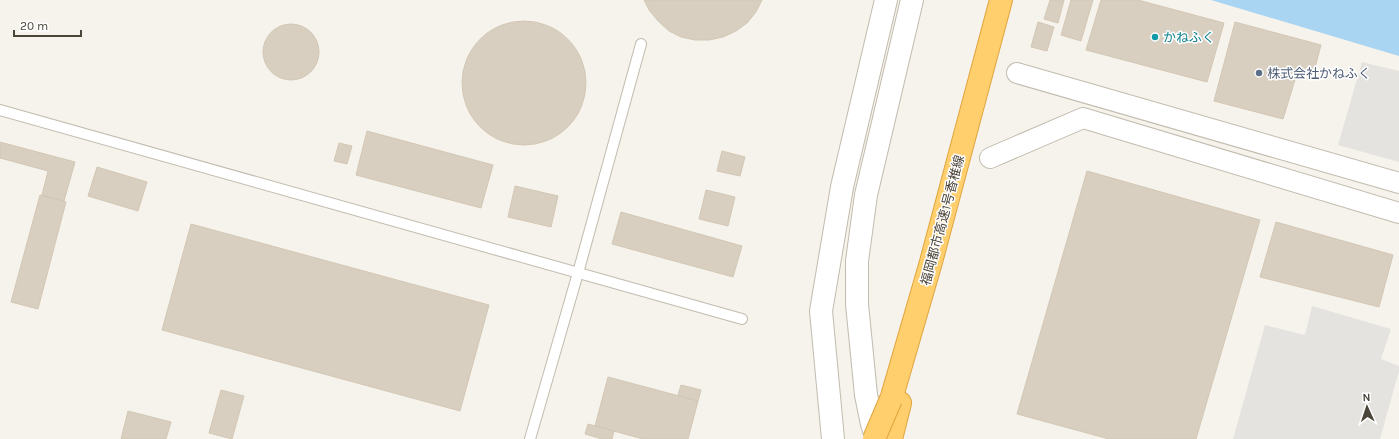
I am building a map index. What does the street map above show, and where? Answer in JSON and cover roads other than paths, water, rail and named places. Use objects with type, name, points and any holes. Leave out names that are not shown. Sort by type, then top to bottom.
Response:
[{"type":"highway","name":"福岡都市高速1号香椎線","points":[[891,439],[894,407],[1001,0]]},
{"type":"highway","name":"福岡都市高速1号香椎線","points":[[881,439],[894,407],[1007,0]]},
{"type":"highway","points":[[874,439],[894,407]]},
{"type":"highway","points":[[887,439],[894,407]]},
{"type":"street","points":[[833,439],[820,311],[842,187],[886,0]]},
{"type":"street","points":[[877,439],[872,424],[866,395],[857,304],[857,261],[866,195],[912,0]]},
{"type":"street","points":[[1016,73],[1399,183]]},
{"type":"street","points":[[990,158],[1083,118],[1399,213]]},
{"type":"lane","points":[[530,439],[578,273],[640,44]]},
{"type":"lane","points":[[0,110],[742,319]]},
{"type":"water","points":[[1211,0],[1399,0],[1399,56]]},
{"type":"place","name":"かねふく","points":[[1155,37]]},
{"type":"place","name":"株式会社かねふく","points":[[1259,73]]}]
